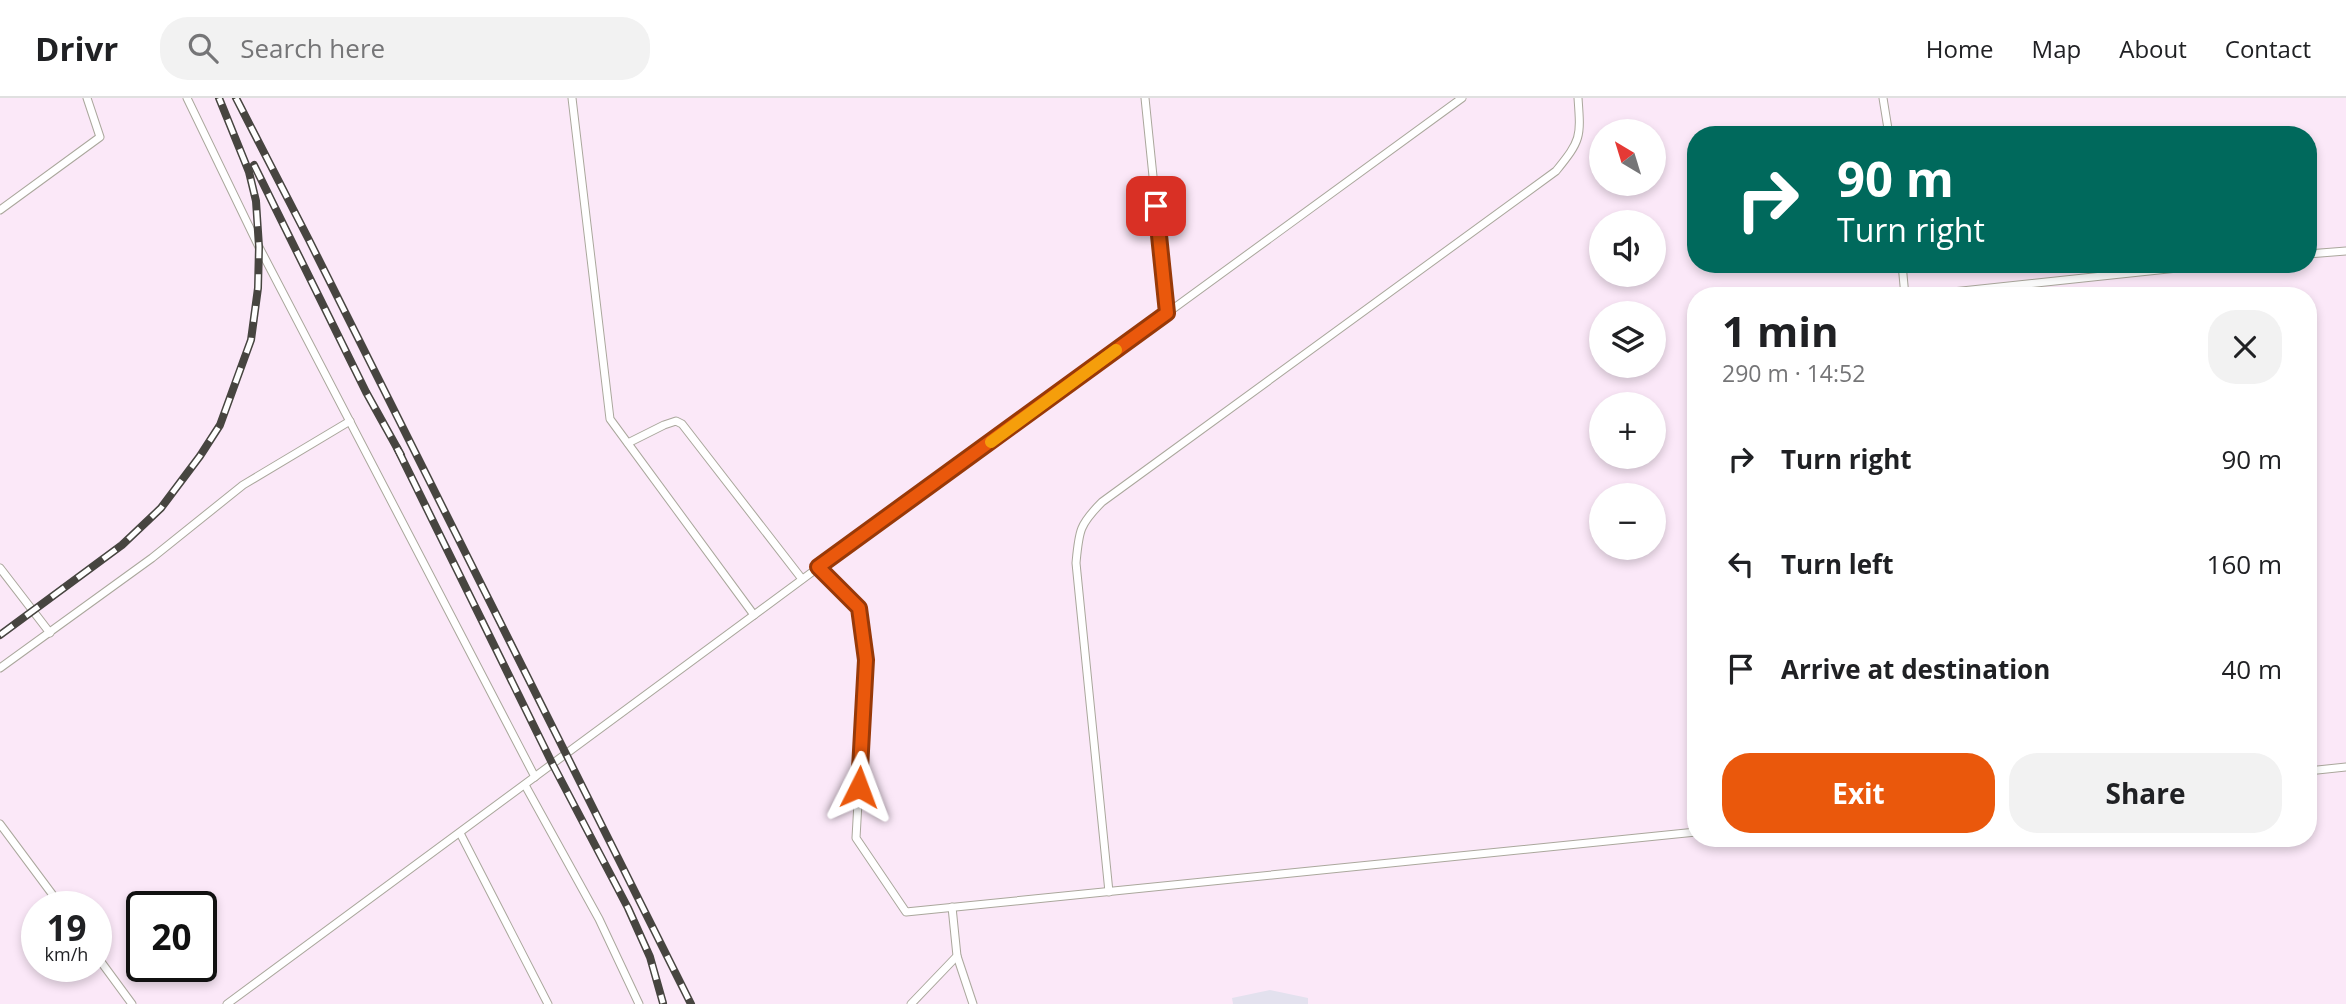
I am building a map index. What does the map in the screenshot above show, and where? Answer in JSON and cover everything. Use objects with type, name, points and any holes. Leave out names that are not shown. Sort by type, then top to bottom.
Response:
[{"type":"lane","points":[[0,210],[100,137],[87,98]]},
{"type":"lane","points":[[187,98],[259,247],[535,777]]},
{"type":"lane","points":[[572,98],[610,419],[754,615]]},
{"type":"lane","points":[[1144,98],[1167,313]]},
{"type":"lane","points":[[227,1004],[818,567],[1462,98]]},
{"type":"lane","points":[[1109,892],[1076,563],[1078,540],[1084,519],[1102,502],[1556,171],[1575,148],[1579,135],[1578,98]]},
{"type":"lane","points":[[1883,98],[1888,126]]},
{"type":"lane","points":[[2317,253],[2346,250]]},
{"type":"lane","points":[[1999,287],[2130,273]]},
{"type":"lane","points":[[0,668],[152,558],[243,485],[350,421]]},
{"type":"lane","points":[[628,443],[664,425],[676,421],[682,424],[802,579]]},
{"type":"lane","points":[[818,567],[859,608],[866,660],[856,838],[906,912],[1687,833]]},
{"type":"lane","points":[[0,568],[50,633]]},
{"type":"lane","points":[[2317,770],[2346,767]]},
{"type":"lane","points":[[525,785],[599,919],[639,1004]]},
{"type":"lane","points":[[0,824],[50,891]]},
{"type":"lane","points":[[460,832],[548,1004]]},
{"type":"lane","points":[[952,908],[957,956],[973,1004]]},
{"type":"lane","points":[[911,1004],[957,956]]},
{"type":"lane","points":[[112,977],[132,1004]]},
{"type":"shaded area","points":[[0,98],[2346,98],[2346,1004],[0,1004]]},
{"type":"building","points":[[1270,990],[1308,998],[1308,1004],[1233,1004],[1232,998]]},
{"type":"railway","points":[[0,635],[122,545],[161,508],[220,425],[251,340],[258,288],[259,247],[256,201],[249,172],[219,98]]},
{"type":"railway","points":[[236,98],[691,1004]]},
{"type":"railway","points":[[254,165],[366,392],[401,455]]},
{"type":"railway","points":[[397,448],[553,765],[628,908],[650,957],[663,1003]]},
{"type":"slow traffic","points":[[991,442],[1116,350]]},
{"type":"route","points":[[859,787],[866,660],[859,608],[818,567],[1167,313],[1156,206]]}]
